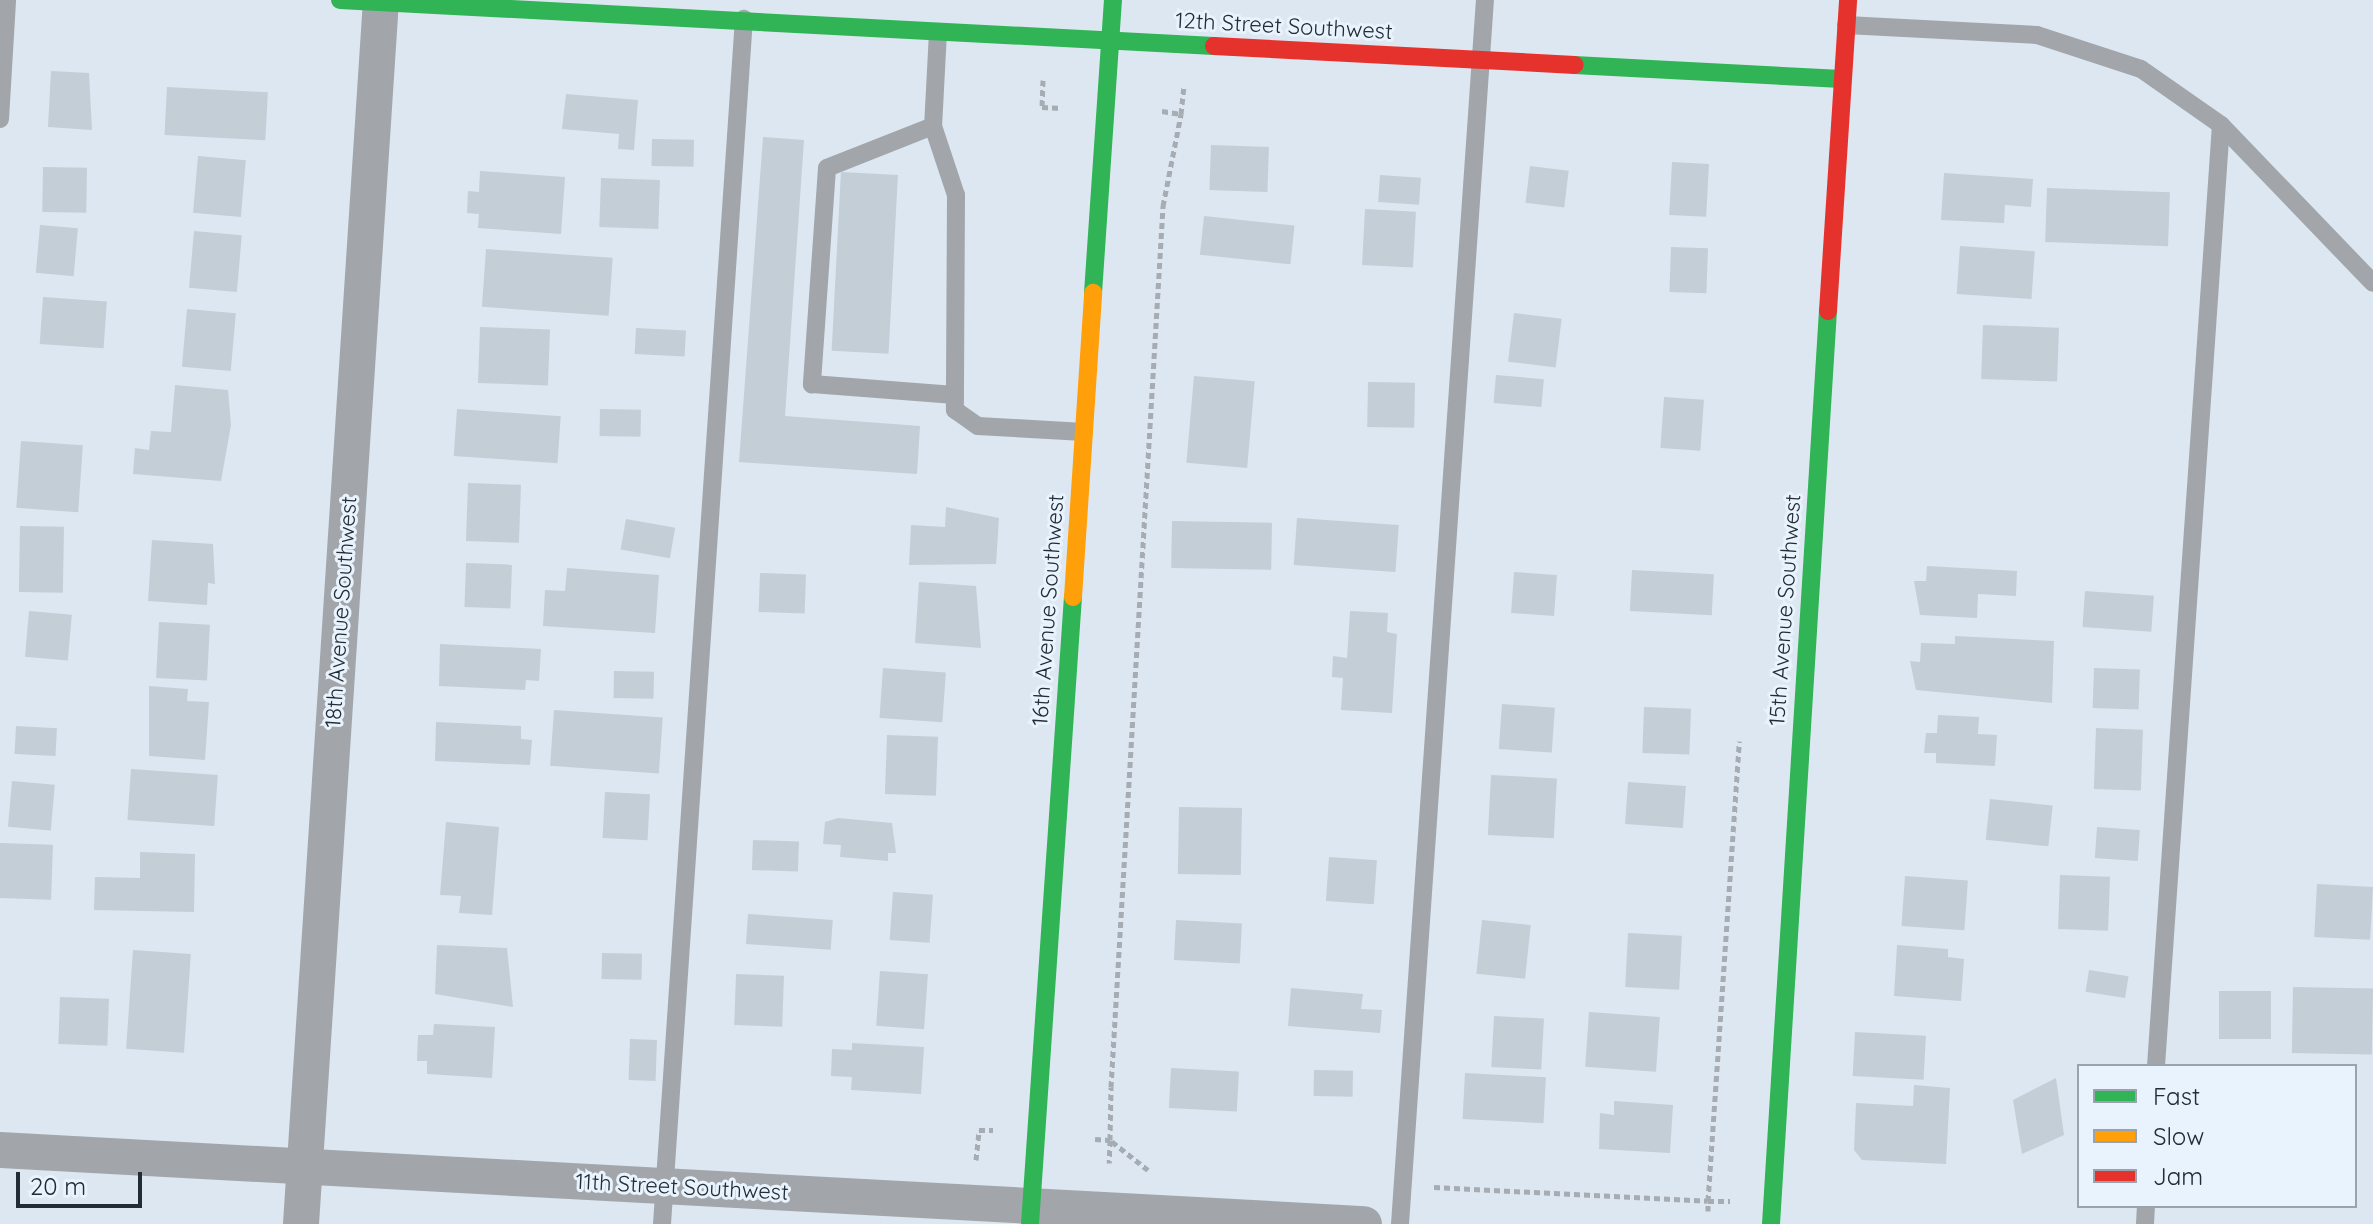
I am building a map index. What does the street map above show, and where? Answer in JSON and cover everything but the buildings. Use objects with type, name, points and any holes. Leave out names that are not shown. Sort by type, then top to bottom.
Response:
[{"type":"main road","name":"12th Street Southwest","points":[[340,0],[1842,79]]},
{"type":"main road","name":"16th Avenue Southwest","points":[[1030,1215],[1113,0]]},
{"type":"main road","name":"15th Avenue Southwest","points":[[1771,1224],[1848,0]]},
{"type":"street","name":"18th Avenue Southwest","points":[[301,1224],[381,1]]},
{"type":"street","name":"11th Street Southwest","points":[[0,1150],[665,1186],[1030,1215],[1364,1224]]},
{"type":"lane","points":[[0,119],[7,0]]},
{"type":"lane","points":[[662,1224],[745,0]]},
{"type":"lane","points":[[1400,1224],[1478,60],[1485,0]]},
{"type":"lane","points":[[1846,25],[2037,35],[2141,69],[2221,125],[2373,283]]},
{"type":"lane","points":[[938,32],[933,126],[956,195],[955,410],[978,426],[1085,432]]},
{"type":"lane","points":[[2156,1064],[2221,125]]},
{"type":"lane","points":[[933,126],[827,168],[812,384],[955,395]]},
{"type":"path","points":[[1044,75],[1042,107],[1066,108]]},
{"type":"path","points":[[1109,1163],[1163,206],[1184,82]]},
{"type":"path","points":[[1162,111],[1181,114]]},
{"type":"path","points":[[1708,1211],[1739,741]]},
{"type":"path","points":[[976,1160],[979,1130],[998,1130]]},
{"type":"path","points":[[1095,1139],[1110,1140],[1145,1170],[1160,1171]]},
{"type":"path","points":[[1403,1185],[1739,1201]]},
{"type":"traffic: fast","points":[[340,0],[1214,46]]},
{"type":"traffic: fast","points":[[1093,293],[1113,0]]},
{"type":"traffic: fast","points":[[1574,65],[1842,79]]},
{"type":"traffic: fast","points":[[1771,1224],[1828,311]]},
{"type":"traffic: fast","points":[[1030,1224],[1073,597]]},
{"type":"traffic: slow","points":[[1073,597],[1093,293]]},
{"type":"traffic: jam","points":[[1828,311],[1848,0]]},
{"type":"traffic: jam","points":[[1214,46],[1574,65]]}]
